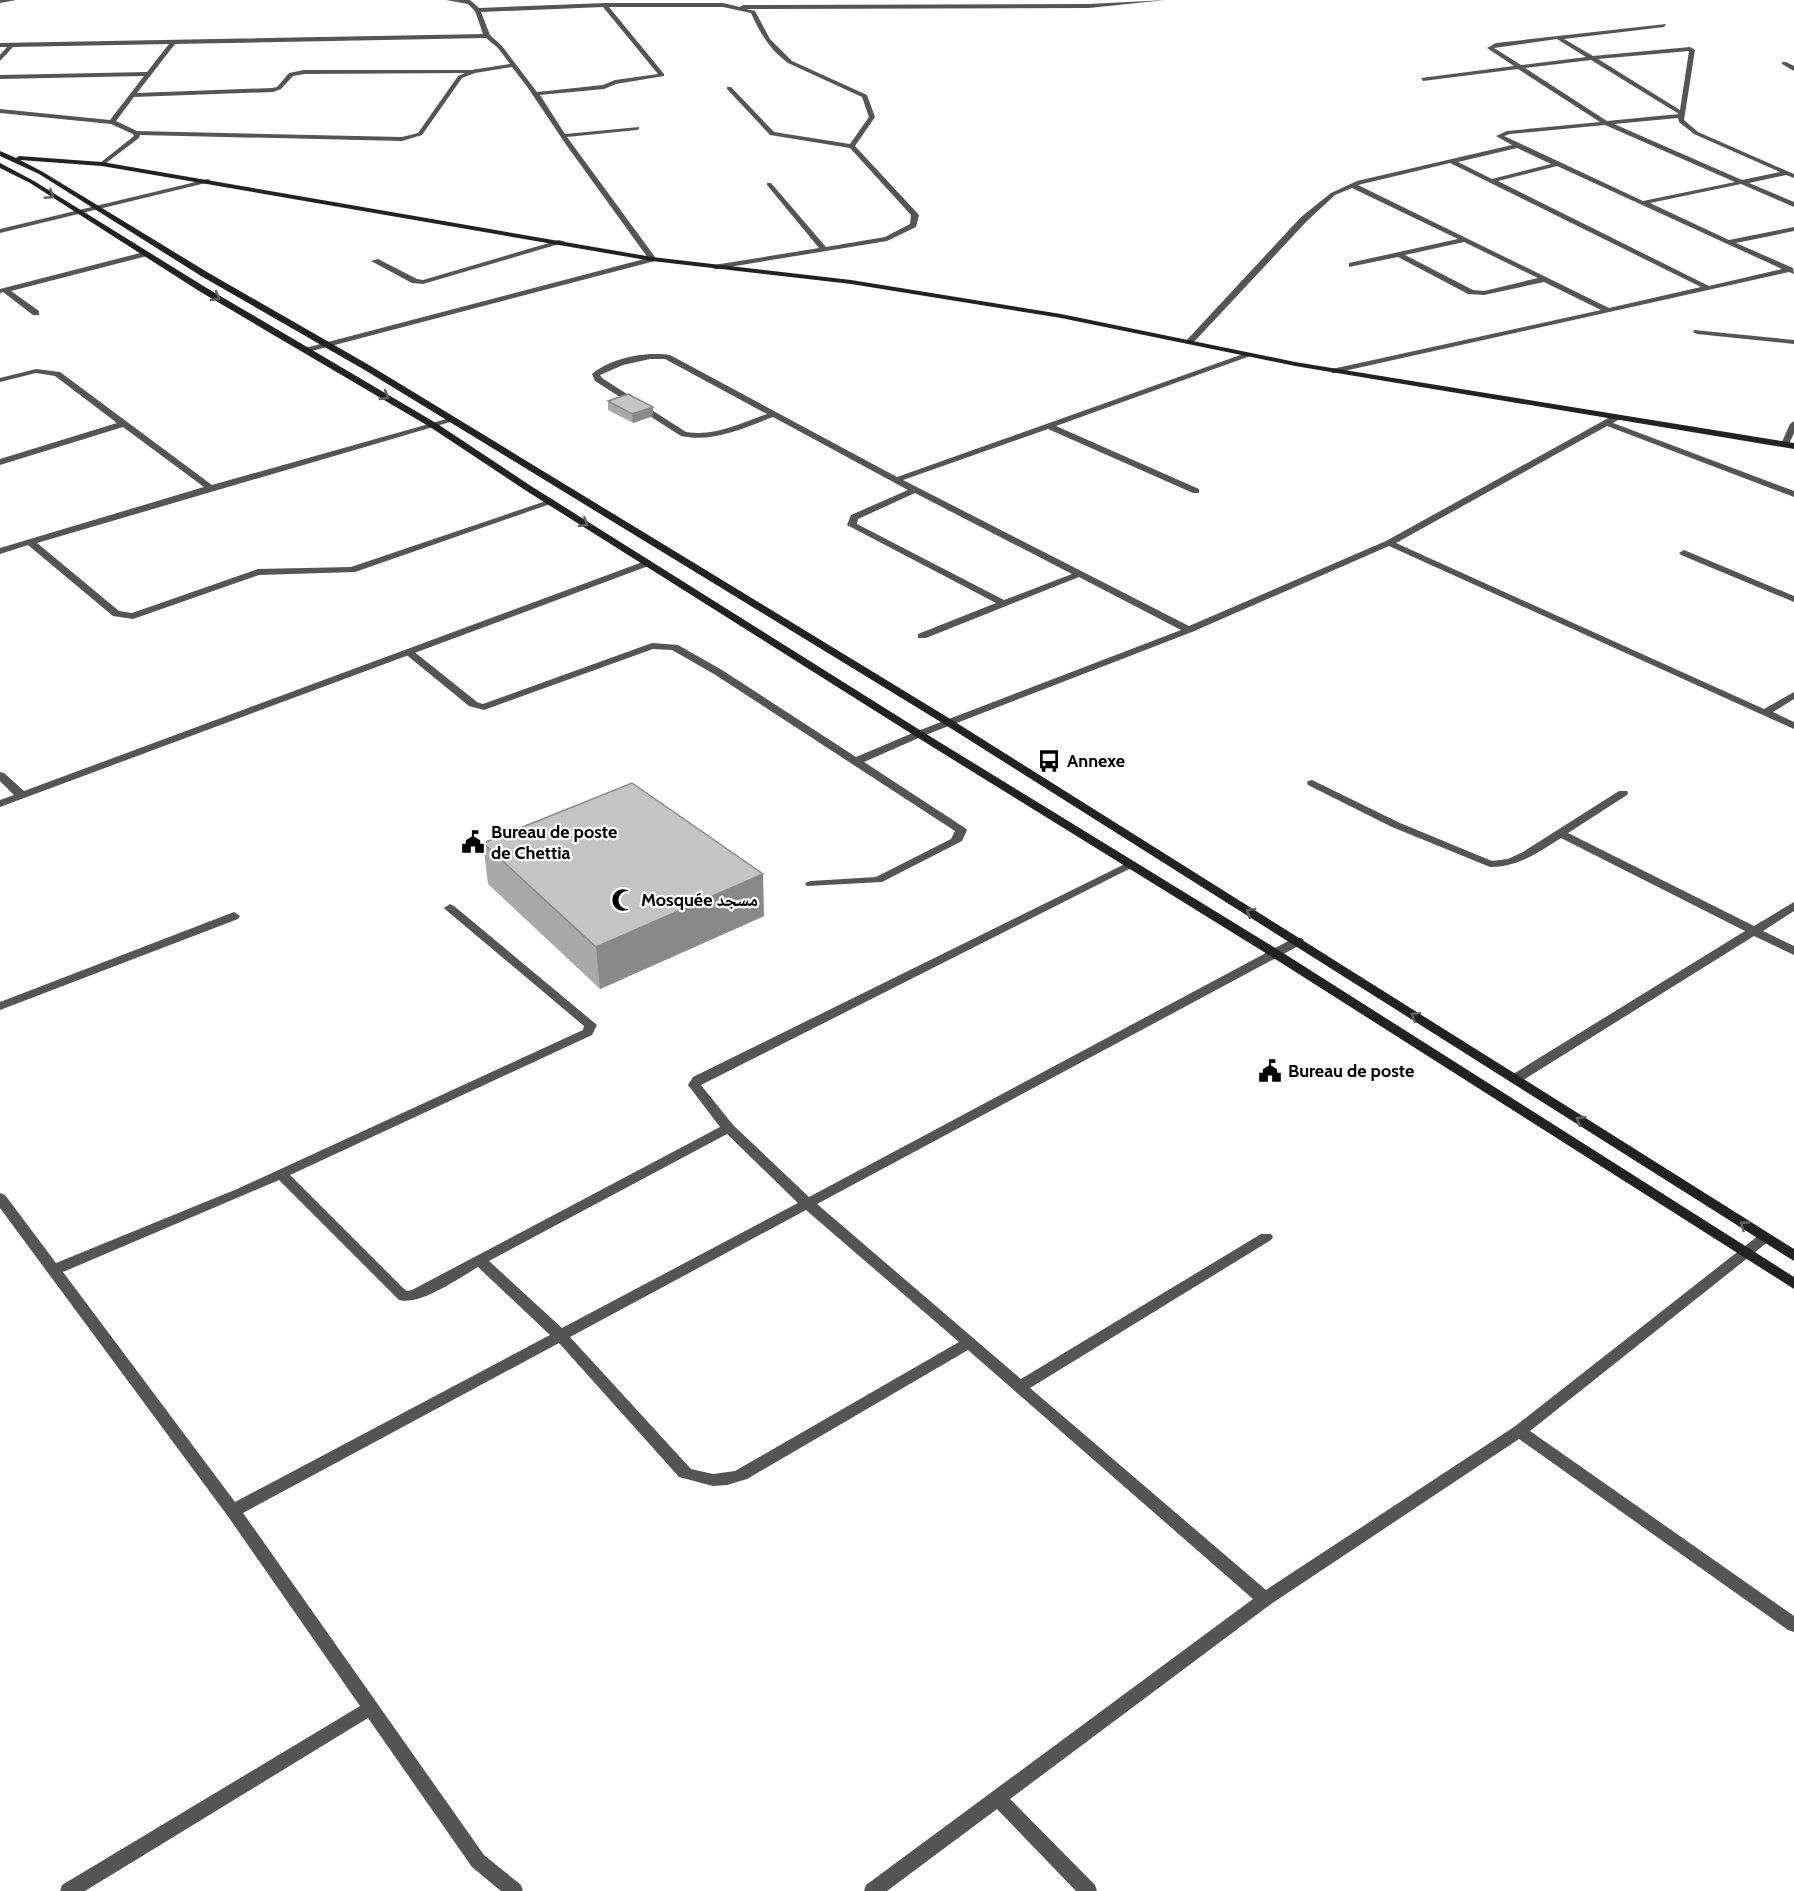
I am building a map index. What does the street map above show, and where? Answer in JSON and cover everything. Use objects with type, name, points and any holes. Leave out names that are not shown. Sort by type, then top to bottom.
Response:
[{"type":"main road","points":[[0,153],[14,158],[453,420],[948,722],[1794,1256]]},
{"type":"main road","points":[[0,158],[102,164],[652,259],[851,282],[1061,316],[1249,355],[1610,420],[1790,445]]},
{"type":"main road","points":[[0,165],[144,254],[433,425],[919,734],[1276,954],[1794,1284]]},
{"type":"street","points":[[0,1],[13,0]]},
{"type":"street","points":[[308,350],[652,259],[563,136],[536,94],[500,47],[487,36],[478,10],[470,2],[449,0]]},
{"type":"street","points":[[1026,0],[1052,6]]},
{"type":"street","points":[[478,10],[605,5],[1052,6],[1163,0]]},
{"type":"street","points":[[536,94],[604,87],[615,82],[662,75],[605,5]]},
{"type":"street","points":[[739,7],[753,12],[765,39],[778,54],[789,62],[865,96],[872,117],[852,146]]},
{"type":"street","points":[[1664,25],[1490,47],[1517,67],[1606,123],[1794,205]]},
{"type":"street","points":[[0,45],[487,36]]},
{"type":"street","points":[[1559,38],[1681,115]]},
{"type":"street","points":[[112,122],[173,42]]},
{"type":"street","points":[[0,59],[11,45]]},
{"type":"street","points":[[1423,79],[1592,58],[1690,49],[1693,51],[1681,121],[1696,133],[1794,176]]},
{"type":"street","points":[[1784,63],[1794,69]]},
{"type":"street","points":[[133,95],[273,90],[291,74],[304,72],[474,71],[514,65]]},
{"type":"street","points":[[0,111],[112,122],[136,133],[402,139],[420,134],[460,77],[474,71]]},
{"type":"street","points":[[0,77],[149,74]]},
{"type":"street","points":[[717,267],[887,239],[907,230],[915,220],[915,215],[852,146],[772,134],[729,88]]},
{"type":"street","points":[[1681,115],[1509,132],[1499,136],[1792,271]]},
{"type":"street","points":[[563,136],[637,128]]},
{"type":"street","points":[[102,164],[137,137],[136,133]]},
{"type":"street","points":[[1189,342],[1304,219],[1333,194],[1352,185],[1518,146]]},
{"type":"street","points":[[1452,161],[1707,288]]},
{"type":"street","points":[[1491,181],[1558,164]]},
{"type":"street","points":[[1642,202],[1786,173]]},
{"type":"street","points":[[0,231],[208,181]]},
{"type":"street","points":[[769,184],[824,249]]},
{"type":"street","points":[[1352,185],[1608,310]]},
{"type":"street","points":[[1729,242],[1794,229]]},
{"type":"street","points":[[1352,265],[1465,240]]},
{"type":"street","points":[[375,261],[415,281],[423,282],[562,242]]},
{"type":"street","points":[[2,291],[144,254]]},
{"type":"street","points":[[1399,255],[1471,292],[1484,293],[1545,279]]},
{"type":"street","points":[[1335,371],[1792,271]]},
{"type":"street","points":[[2,291],[36,313]]},
{"type":"street","points":[[1697,333],[1794,342]]},
{"type":"street","points":[[896,480],[1249,355]]},
{"type":"street","points":[[774,414],[711,434],[691,436],[684,434],[598,379],[596,374],[604,369],[648,356],[667,357],[774,414],[915,490],[1189,630]]},
{"type":"street","points":[[0,380],[36,371],[57,374],[211,488]]},
{"type":"street","points":[[0,551],[211,488],[453,420]]},
{"type":"street","points":[[857,761],[948,722],[1189,630],[1389,543],[1610,420],[1794,494]]},
{"type":"street","points":[[0,462],[125,423]]},
{"type":"street","points":[[1790,445],[1794,424]]},
{"type":"street","points":[[1048,426],[1196,490]]},
{"type":"street","points":[[915,490],[854,517],[852,525],[1004,603]]},
{"type":"street","points":[[30,542],[116,614],[133,616],[258,572],[352,570],[552,502]]},
{"type":"street","points":[[1389,543],[1794,726]]},
{"type":"street","points":[[1684,554],[1794,599]]},
{"type":"street","points":[[0,804],[648,563]]},
{"type":"street","points":[[922,636],[1079,574]]},
{"type":"street","points":[[408,652],[472,704],[484,707],[652,646],[674,646],[857,761],[961,830],[956,841],[878,880],[812,884]]},
{"type":"street","points":[[1766,712],[1794,695]]},
{"type":"street","points":[[0,775],[22,796]]},
{"type":"street","points":[[1312,783],[1396,825],[1490,864],[1502,865],[1517,861],[1623,793]]},
{"type":"street","points":[[1560,833],[1794,951]]},
{"type":"street","points":[[1131,864],[698,1080],[694,1085],[728,1128],[808,1204],[1265,1599]]},
{"type":"street","points":[[1515,1079],[1794,906]]},
{"type":"street","points":[[54,1270],[281,1174],[588,1032],[591,1025],[450,908]]},
{"type":"street","points":[[0,1006],[234,916]]},
{"type":"street","points":[[233,1511],[1298,941]]},
{"type":"street","points":[[281,1174],[404,1296],[415,1295],[728,1128]]},
{"type":"street","points":[[0,1198],[233,1511],[478,1860],[514,1891]]},
{"type":"street","points":[[1020,1387],[1266,1237]]},
{"type":"street","points":[[873,1891],[1265,1599],[1519,1431],[1764,1238]]},
{"type":"street","points":[[479,1260],[561,1336],[685,1473],[707,1480],[741,1476],[969,1343]]},
{"type":"street","points":[[1519,1431],[1794,1625]]},
{"type":"street","points":[[69,1891],[371,1708]]},
{"type":"street","points":[[998,1798],[1088,1891]]},
{"type":"building","points":[[628,394],[653,407],[632,414],[608,401]]},
{"type":"building","points":[[632,783],[763,874],[596,947],[483,843]]},
{"type":"place","name":"Annexe","points":[[1049,761]]},
{"type":"place","name":"Bureau de poste de Chettia","points":[[473,842]]},
{"type":"place","name":"Mosquée مسجد","points":[[623,900]]},
{"type":"place","name":"Bureau de poste","points":[[1270,1071]]}]
